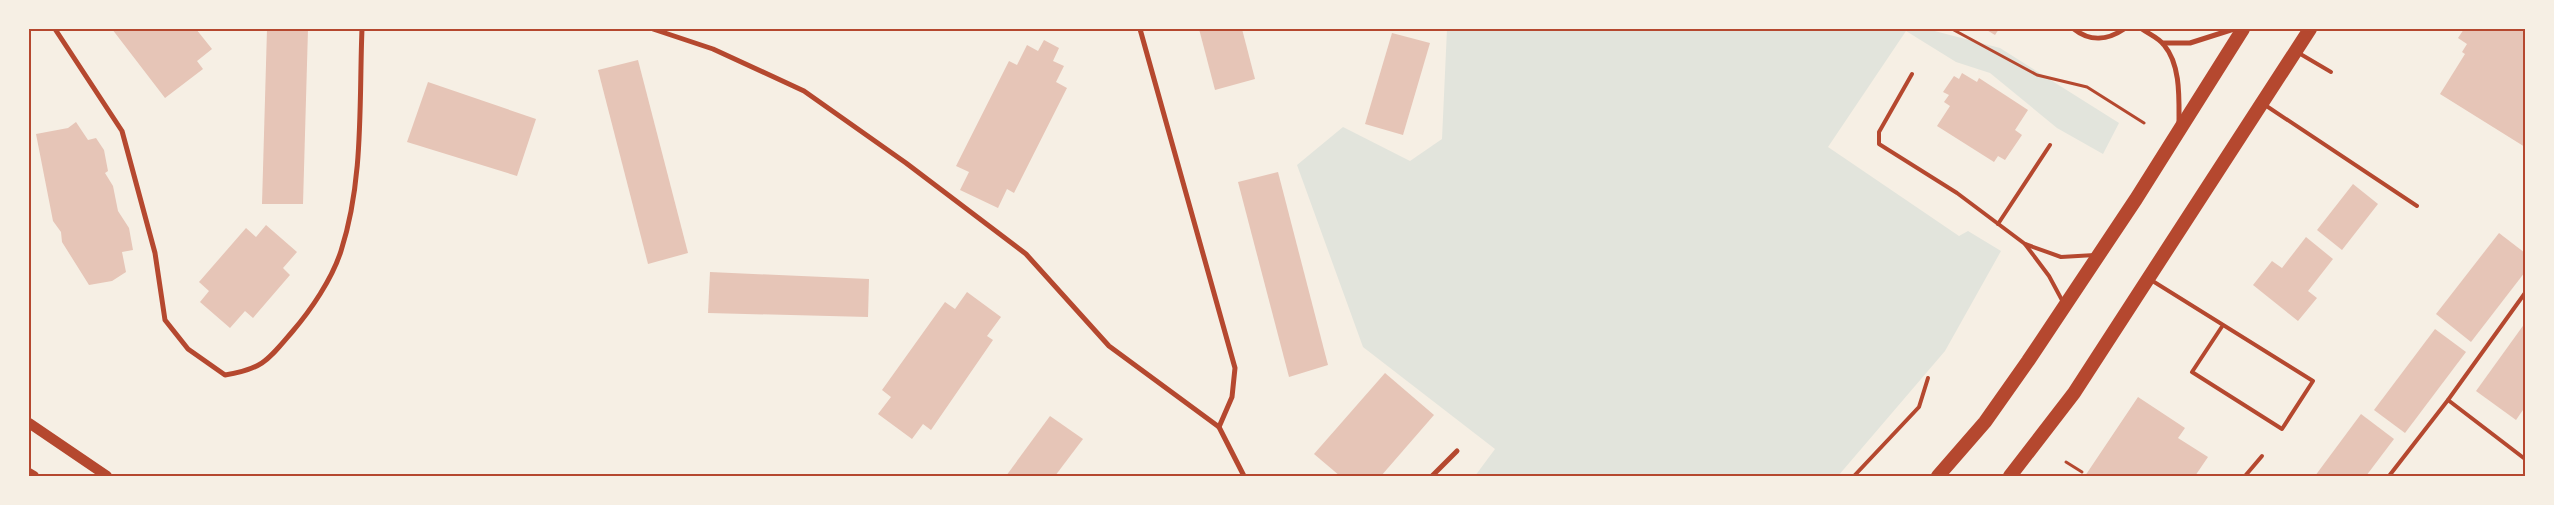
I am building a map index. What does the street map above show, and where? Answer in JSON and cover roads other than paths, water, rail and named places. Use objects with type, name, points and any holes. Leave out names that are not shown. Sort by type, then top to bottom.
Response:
[{"type":"highway","points":[[1938,476],[1985,422],[2065,305],[2243,29]]},
{"type":"highway","points":[[2010,476],[2074,393],[2310,29]]},
{"type":"main road","points":[[29,423],[107,476]]},
{"type":"main road","points":[[29,473],[34,476]]},
{"type":"street","points":[[55,29],[122,131],[154,253],[165,320],[188,349],[225,375],[250,371],[268,360],[310,311],[340,252],[356,181],[362,29]]},
{"type":"street","points":[[653,29],[713,49],[804,91],[906,163],[1026,254],[1109,346],[1219,427],[1244,476]]},
{"type":"street","points":[[1140,29],[1235,368],[1232,397],[1219,427]]},
{"type":"street","points":[[2074,29],[2090,38],[2113,36],[2124,29]]},
{"type":"street","points":[[2142,29],[2164,43],[2190,43],[2234,29]]},
{"type":"street","points":[[2164,43],[2175,68],[2179,98],[2179,131]]},
{"type":"street","points":[[1432,476],[1457,451]]},
{"type":"lane","points":[[2295,51],[2331,72]]},
{"type":"lane","points":[[1912,74],[1879,132],[1879,144],[1957,193],[2025,244],[2049,276],[2065,305]]},
{"type":"lane","points":[[2262,103],[2417,206]]},
{"type":"lane","points":[[1998,224],[2050,145]]},
{"type":"lane","points":[[2025,244],[2061,257],[2097,255]]},
{"type":"lane","points":[[2149,279],[2223,325],[2313,382],[2282,429],[2192,372],[2223,325]]},
{"type":"lane","points":[[2389,476],[2448,400],[2525,293]]},
{"type":"lane","points":[[1854,476],[1919,407],[1928,378]]},
{"type":"lane","points":[[2448,400],[2525,459]]},
{"type":"lane","points":[[2245,476],[2262,456]]}]
